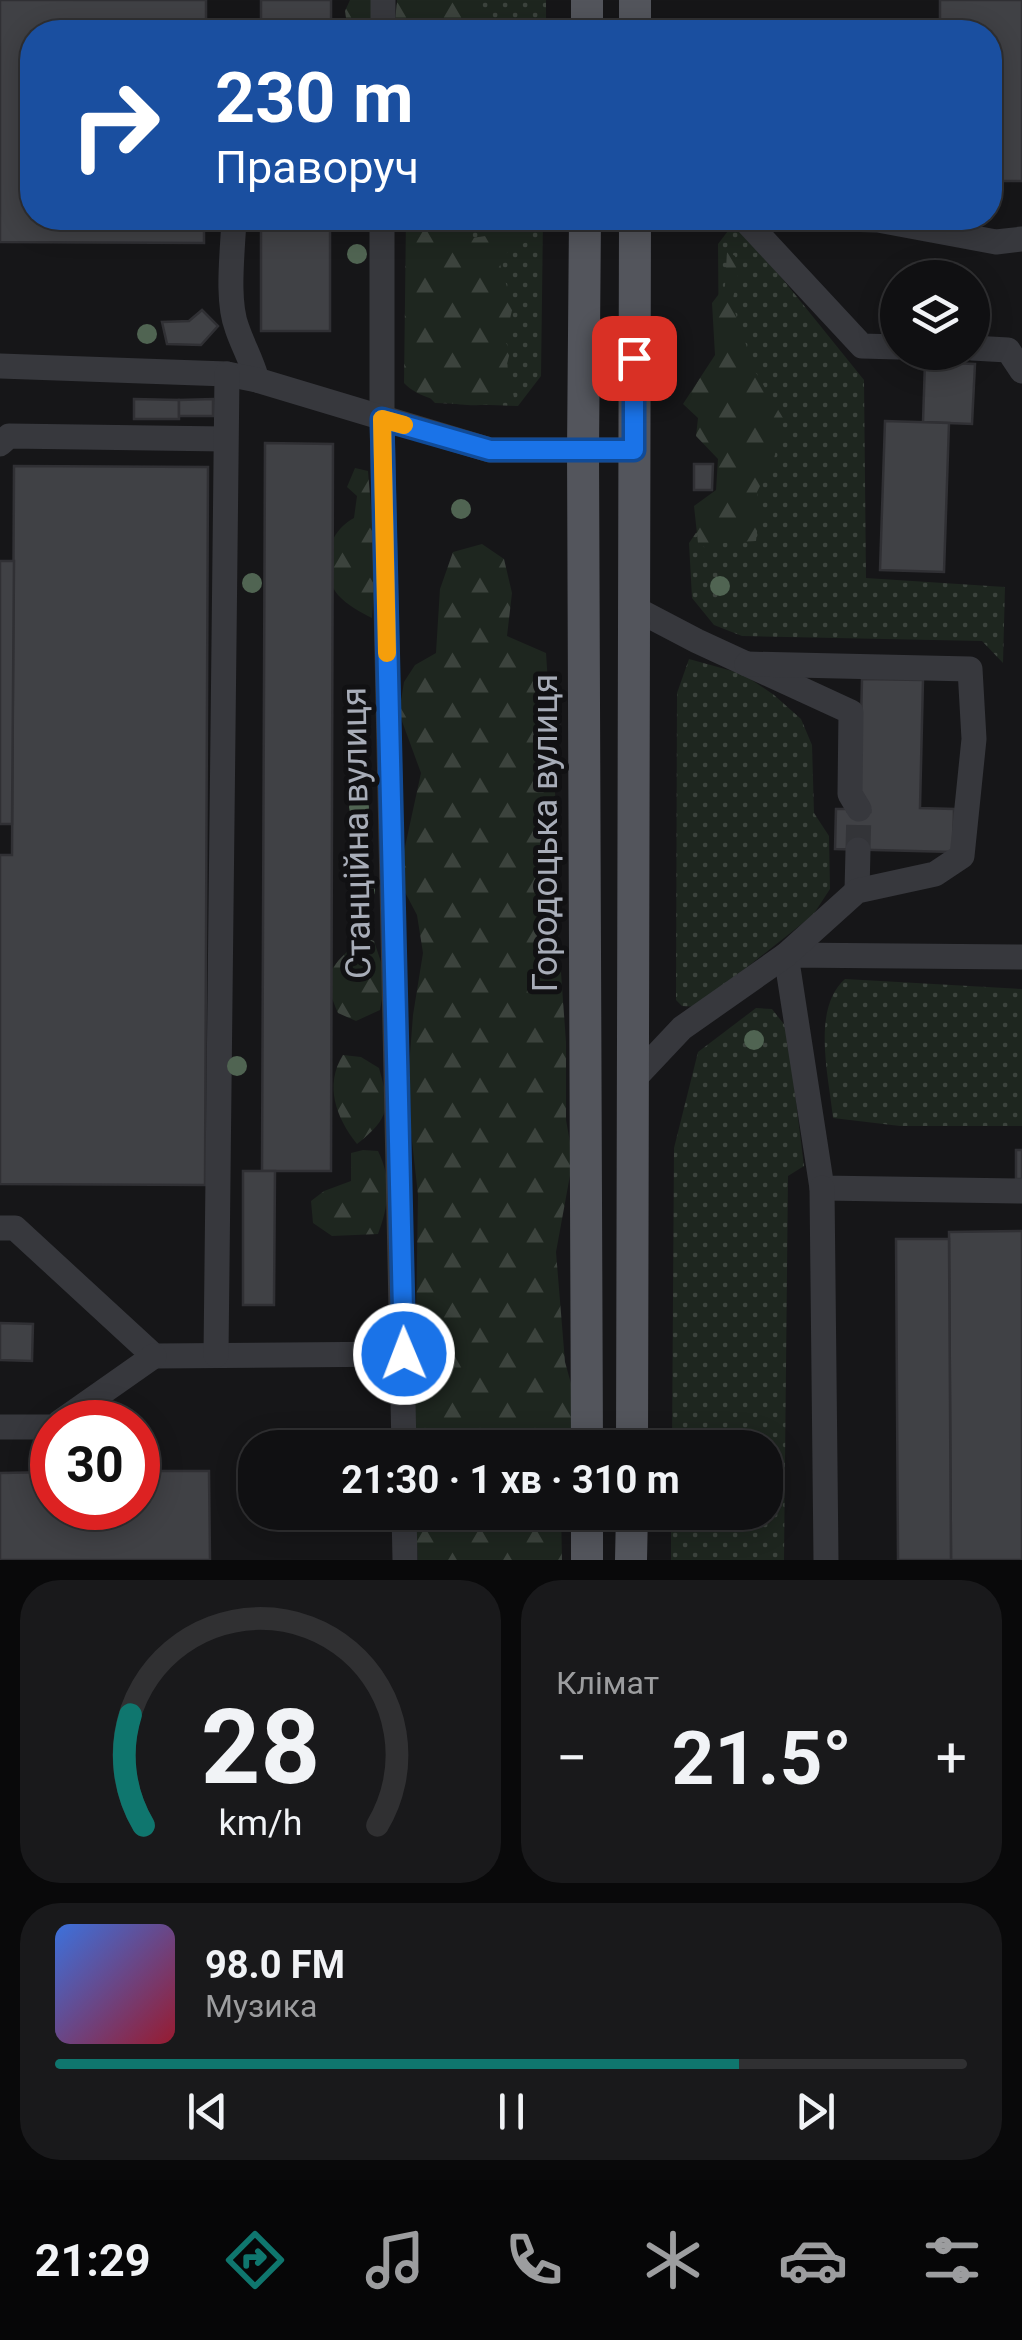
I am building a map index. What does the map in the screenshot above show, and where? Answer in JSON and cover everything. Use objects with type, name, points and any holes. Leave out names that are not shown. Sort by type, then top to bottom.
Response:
[{"type":"main road","name":"Городоцька вулиця","points":[[585,230],[587,1430]]},
{"type":"main road","points":[[632,1430],[635,230]]},
{"type":"main road","points":[[587,1530],[587,1560]]},
{"type":"main road","points":[[631,1560],[632,1530]]},
{"type":"street","points":[[234,230],[232,303],[236,327],[249,351],[257,380]]},
{"type":"street","name":"Станційна вулиця","points":[[382,230],[382,419],[404,1430]]},
{"type":"street","points":[[754,230],[862,346],[880,346]]},
{"type":"street","points":[[932,230],[996,242],[1022,240]]},
{"type":"street","points":[[990,349],[1008,350],[1022,371]]},
{"type":"street","points":[[0,366],[226,374],[490,450],[634,450]]},
{"type":"street","points":[[216,1355],[226,374]]},
{"type":"street","points":[[0,444],[9,436],[225,438]]},
{"type":"street","points":[[634,608],[851,712],[850,794],[858,809]]},
{"type":"street","points":[[633,1080],[682,1028],[786,955],[856,891],[936,874],[962,856],[974,739],[970,668],[748,664]]},
{"type":"street","points":[[856,891],[858,850]]},
{"type":"street","points":[[786,955],[1022,957]]},
{"type":"street","points":[[786,955],[822,1188],[826,1560]]},
{"type":"street","points":[[822,1188],[1022,1191]]},
{"type":"street","points":[[0,1228],[15,1228],[154,1356]]},
{"type":"street","points":[[91,1400],[154,1356],[404,1354]]},
{"type":"street","points":[[0,1428],[30,1427]]},
{"type":"street","points":[[404,1530],[404,1560]]},
{"type":"green space","points":[[350,0],[373,0],[376,20],[346,20]]},
{"type":"green space","points":[[397,0],[478,0],[490,20],[395,20]]},
{"type":"green space","points":[[412,0],[546,0],[546,20],[411,20]]},
{"type":"green space","points":[[406,230],[466,230],[472,238],[492,235],[490,230],[529,230],[526,242],[498,258],[513,306],[505,340],[510,352],[507,364],[514,398],[489,405],[456,404],[426,397],[404,383]]},
{"type":"green space","points":[[409,230],[543,230],[541,376],[518,406],[435,403],[408,375]]},
{"type":"green space","points":[[729,230],[743,230],[864,380],[866,578],[1005,587],[1003,663],[982,641],[742,636],[714,625],[692,598],[689,543],[720,498],[718,244]]},
{"type":"green space","points":[[727,251],[735,256],[739,270],[732,303],[738,321],[755,371],[783,418],[774,459],[757,492],[756,541],[718,543],[707,549],[698,543],[694,506],[716,490],[718,459],[696,436],[698,418],[683,404],[715,355],[712,303],[725,286]]},
{"type":"green space","points":[[355,468],[368,471],[376,568],[372,618],[338,595],[328,574],[332,542],[337,532],[354,518],[357,496],[347,487]]},
{"type":"green space","points":[[482,544],[504,559],[512,593],[507,636],[546,653],[556,808],[554,875],[566,1042],[566,1120],[573,1159],[556,1252],[565,1362],[577,1405],[573,1430],[414,1430],[418,1195],[409,1067],[423,953],[417,915],[398,879],[421,773],[399,713],[404,682],[415,665],[436,653],[440,589],[453,552]]},
{"type":"green space","points":[[689,659],[743,674],[801,719],[812,745],[814,813],[829,836],[830,889],[813,915],[697,1007],[682,1006],[676,1000],[677,693]]},
{"type":"green space","points":[[362,936],[374,941],[386,977],[380,1010],[356,1021],[338,1013],[329,977]]},
{"type":"green space","points":[[845,979],[1022,989],[1022,1126],[900,1126],[833,1118],[825,1025],[828,1008]]},
{"type":"green space","points":[[756,1008],[772,1009],[787,1028],[804,1166],[788,1176],[784,1560],[671,1560],[671,1530],[783,1530],[783,1430],[672,1430],[674,1148],[698,1052]]},
{"type":"green space","points":[[343,1055],[361,1057],[379,1068],[385,1093],[382,1118],[357,1144],[335,1101],[334,1078]]},
{"type":"green space","points":[[378,1151],[387,1182],[387,1203],[378,1234],[332,1236],[313,1223],[311,1201],[324,1191],[351,1181],[351,1153]]},
{"type":"green space","points":[[416,1530],[561,1530],[562,1560],[418,1560]]},
{"type":"building","points":[[0,0],[206,0],[206,20],[20,20],[20,230],[204,230],[204,243],[0,242]]},
{"type":"building","points":[[261,0],[331,0],[331,20],[261,20]]},
{"type":"building","points":[[940,0],[1022,0],[1022,181],[1002,181],[1002,20],[940,20]]},
{"type":"building","points":[[261,230],[330,230],[330,331],[261,331]]},
{"type":"building","points":[[202,310],[218,326],[201,345],[167,344],[162,322],[189,321]]},
{"type":"building","points":[[925,370],[975,370],[972,424],[923,422]]},
{"type":"building","points":[[134,399],[179,400],[179,419],[134,419]]},
{"type":"building","points":[[213,399],[213,416],[179,416],[179,400]]},
{"type":"building","points":[[885,421],[949,423],[944,572],[880,570]]},
{"type":"building","points":[[265,443],[333,444],[331,1171],[262,1171]]},
{"type":"building","points":[[694,464],[713,464],[712,490],[694,490]]},
{"type":"building","points":[[14,466],[208,467],[205,1185],[0,1184],[0,855],[12,855]]},
{"type":"building","points":[[0,561],[14,561],[12,824],[0,824]]},
{"type":"building","points":[[862,679],[923,680],[920,808],[954,809],[953,852],[835,849],[836,809],[859,809]]},
{"type":"building","points":[[545,713],[559,713],[559,738],[546,738]]},
{"type":"building","points":[[1016,1150],[1022,1150],[1022,1179],[1016,1179]]},
{"type":"building","points":[[243,1171],[275,1171],[274,1305],[243,1305]]},
{"type":"building","points":[[1022,1231],[1022,1560],[951,1560],[949,1232]]},
{"type":"building","points":[[896,1239],[949,1239],[951,1560],[898,1560]]},
{"type":"building","points":[[0,1323],[33,1324],[32,1361],[0,1360]]},
{"type":"building","points":[[160,1471],[209,1471],[210,1560],[0,1560],[0,1473],[30,1472],[30,1530],[160,1530]]},
{"type":"tunnel","points":[[858,850],[859,809]]},
{"type":"slow traffic","points":[[387,653],[382,419],[404,425]]},
{"type":"route","points":[[404,1354],[382,419],[490,450],[634,450],[634,358]]}]
